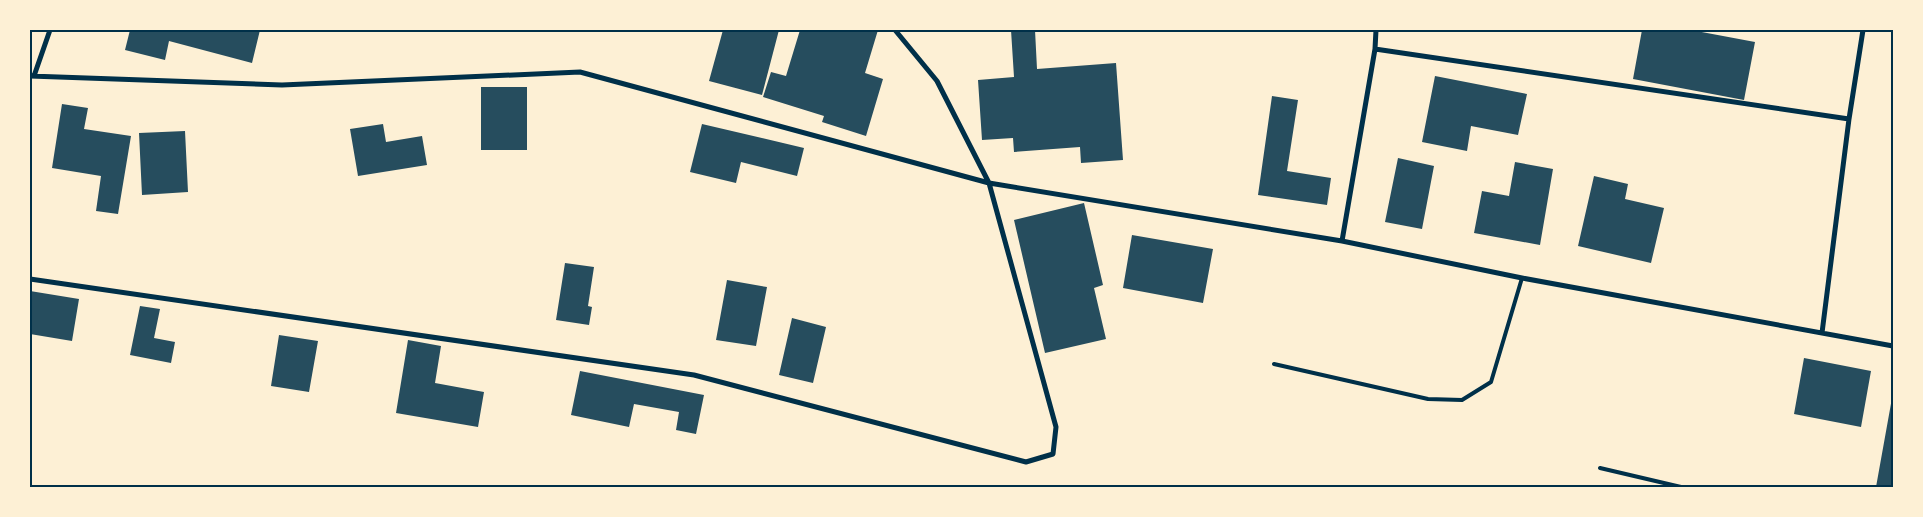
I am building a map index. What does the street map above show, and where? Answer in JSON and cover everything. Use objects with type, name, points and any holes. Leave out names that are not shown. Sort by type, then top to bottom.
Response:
[{"type":"street","points":[[50,30],[32,76],[282,85],[580,72],[989,183],[1342,241],[1522,278],[1893,346]]},
{"type":"street","points":[[30,279],[694,375],[1026,462],[1053,454],[1056,427],[989,183],[937,81],[895,30]]},
{"type":"street","points":[[1342,241],[1375,50],[1376,30]]},
{"type":"street","points":[[1822,333],[1849,119],[1863,30]]},
{"type":"street","points":[[1375,50],[1849,119]]},
{"type":"lane","points":[[1274,364],[1428,398],[1462,400],[1491,382],[1522,278]]},
{"type":"lane","points":[[1600,468],[1681,487]]},
{"type":"building","points":[[130,30],[260,30],[252,63],[169,41],[165,60],[125,50]]},
{"type":"building","points":[[723,30],[779,30],[762,95],[709,81]]},
{"type":"building","points":[[800,30],[878,30],[865,73],[883,79],[866,136],[822,122],[824,116],[763,97],[771,72],[786,76]]},
{"type":"building","points":[[1011,30],[1035,30],[1037,69],[1116,63],[1123,160],[1081,163],[1080,147],[1014,152],[1013,138],[982,140],[978,80],[1014,77]]},
{"type":"building","points":[[1642,30],[1691,30],[1755,42],[1744,100],[1633,79]]},
{"type":"building","points":[[1435,76],[1527,94],[1518,135],[1471,126],[1467,151],[1422,142]]},
{"type":"building","points":[[481,87],[527,87],[527,150],[481,150]]},
{"type":"building","points":[[1272,96],[1298,100],[1287,171],[1331,178],[1327,205],[1258,195]]},
{"type":"building","points":[[62,104],[88,108],[84,129],[131,136],[118,214],[96,211],[101,176],[52,168]]},
{"type":"building","points":[[383,124],[386,142],[422,136],[427,165],[358,176],[350,129]]},
{"type":"building","points":[[702,124],[804,148],[797,176],[741,162],[736,183],[690,172]]},
{"type":"building","points":[[185,131],[188,192],[142,195],[139,133]]},
{"type":"building","points":[[1398,158],[1434,166],[1422,229],[1385,222]]},
{"type":"building","points":[[1515,162],[1553,169],[1540,245],[1474,233],[1482,191],[1509,196]]},
{"type":"building","points":[[1594,176],[1628,184],[1625,199],[1664,208],[1651,263],[1578,246]]},
{"type":"building","points":[[1084,203],[1103,285],[1094,288],[1106,339],[1045,353],[1014,220]]},
{"type":"building","points":[[1132,235],[1213,249],[1203,303],[1123,288]]},
{"type":"building","points":[[565,263],[594,267],[588,306],[592,307],[589,325],[556,320]]},
{"type":"building","points":[[727,280],[767,287],[756,346],[716,340]]},
{"type":"building","points":[[30,291],[79,299],[72,341],[30,334]]},
{"type":"building","points":[[140,306],[160,309],[154,338],[175,342],[171,363],[130,355]]},
{"type":"building","points":[[792,318],[826,327],[813,383],[779,375]]},
{"type":"building","points":[[279,335],[318,341],[309,392],[271,386]]},
{"type":"building","points":[[408,340],[441,346],[435,383],[484,392],[478,427],[396,413]]},
{"type":"building","points":[[1804,358],[1871,371],[1861,427],[1794,414]]},
{"type":"building","points":[[580,371],[704,395],[696,434],[676,430],[679,412],[634,404],[629,427],[571,415]]},
{"type":"building","points":[[1892,398],[1893,487],[1876,487]]}]
